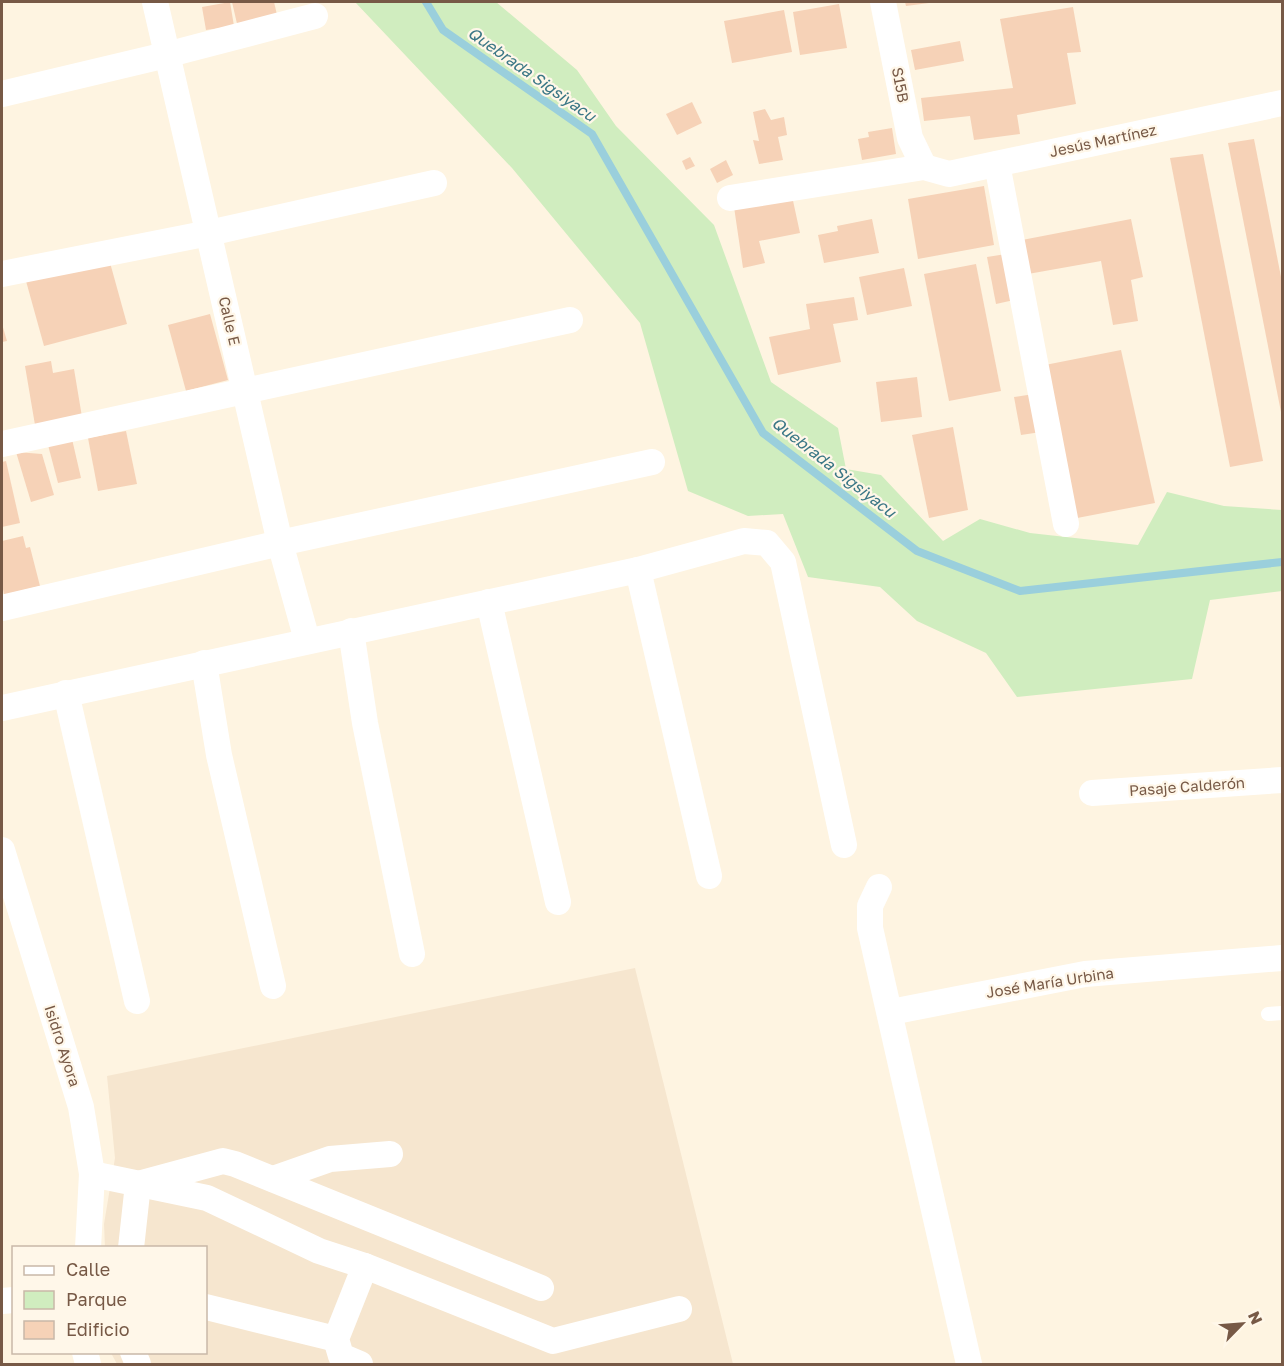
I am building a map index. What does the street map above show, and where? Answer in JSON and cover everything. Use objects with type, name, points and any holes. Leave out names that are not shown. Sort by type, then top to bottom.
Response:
[{"type":"street","name":"Calle E","points":[[155,2],[280,543],[307,640]]},
{"type":"street","name":"S15B","points":[[883,2],[910,138],[924,167]]},
{"type":"street","points":[[2,93],[166,56],[315,16]]},
{"type":"street","name":"Jesús Martínez","points":[[924,167],[949,174],[1282,103]]},
{"type":"street","points":[[997,164],[1066,524]]},
{"type":"street","points":[[730,198],[924,167]]},
{"type":"street","points":[[2,274],[209,233],[434,183]]},
{"type":"street","points":[[2,444],[570,320]]},
{"type":"street","points":[[2,608],[280,543],[652,462]]},
{"type":"street","points":[[2,708],[638,570],[744,541],[767,543],[783,562],[844,845]]},
{"type":"street","points":[[638,570],[709,876]]},
{"type":"street","points":[[489,602],[558,902]]},
{"type":"street","points":[[351,631],[365,723],[412,954]]},
{"type":"street","points":[[204,663],[219,755],[273,986]]},
{"type":"street","points":[[66,693],[137,1000]]},
{"type":"street","name":"Pasaje Calderón","points":[[1092,793],[1282,780]]},
{"type":"street","name":"Isidro Ayora","points":[[2,850],[12,925],[81,1107],[92,1174],[88,1246]]},
{"type":"street","points":[[879,887],[870,906],[870,928],[891,1012],[969,1365]]},
{"type":"street","name":"José María Urbina","points":[[891,1012],[1085,974],[1282,958]]},
{"type":"street","points":[[273,1179],[330,1159],[390,1154]]},
{"type":"street","points":[[138,1184],[223,1161],[273,1179],[540,1288]]},
{"type":"street","points":[[92,1174],[207,1198],[319,1251],[365,1266],[553,1341],[679,1309]]},
{"type":"street","points":[[131,1246],[138,1184]]},
{"type":"street","points":[[354,1364],[341,1356],[336,1339],[365,1266]]},
{"type":"street","points":[[207,1307],[336,1339]]},
{"type":"shaded area","points":[[635,968],[733,1364],[117,1364],[112,1354],[207,1354],[207,1246],[105,1246],[104,1224],[115,1158],[107,1076]]},
{"type":"green space","points":[[355,2],[496,2],[577,70],[616,126],[714,225],[771,382],[838,428],[846,469],[881,475],[943,541],[980,519],[1030,533],[1138,545],[1167,492],[1224,506],[1282,510],[1282,591],[1210,600],[1192,679],[1017,697],[986,653],[917,621],[880,587],[808,577],[783,514],[748,516],[688,491],[640,323],[512,168]]},
{"type":"building","points":[[230,2],[234,26],[206,30],[202,7]]},
{"type":"building","points":[[232,2],[274,2],[278,19],[238,28]]},
{"type":"building","points":[[905,2],[929,2],[929,3],[906,6]]},
{"type":"building","points":[[839,4],[847,48],[800,55],[793,12]]},
{"type":"building","points":[[1073,7],[1081,52],[1067,53],[1076,104],[1017,115],[1020,134],[974,140],[970,116],[924,121],[921,98],[1013,88],[1000,19]]},
{"type":"building","points":[[784,10],[792,52],[732,63],[724,21]]},
{"type":"building","points":[[960,41],[964,61],[915,70],[911,50]]},
{"type":"building","points":[[692,102],[702,123],[677,135],[666,114]]},
{"type":"building","points":[[765,109],[771,120],[784,117],[787,135],[778,137],[783,160],[759,164],[753,140],[759,141],[753,112]]},
{"type":"building","points":[[892,128],[896,154],[862,160],[858,139],[869,137],[868,132]]},
{"type":"building","points":[[1254,139],[1282,282],[1281,412],[1228,143]]},
{"type":"building","points":[[1203,154],[1263,461],[1230,467],[1170,158]]},
{"type":"building","points":[[690,157],[695,166],[686,170],[682,161]]},
{"type":"building","points":[[726,160],[733,175],[717,183],[710,169]]},
{"type":"building","points":[[984,186],[994,245],[918,259],[908,199]]},
{"type":"building","points":[[792,196],[800,233],[759,241],[765,263],[743,268],[734,207]]},
{"type":"building","points":[[872,219],[879,253],[824,263],[818,235],[838,231],[837,226]]},
{"type":"building","points":[[1131,219],[1143,277],[1131,280],[1138,321],[1113,325],[1101,261],[1028,274],[1022,240]]},
{"type":"building","points":[[1006,254],[1014,300],[996,304],[987,257]]},
{"type":"building","points":[[109,259],[127,324],[44,346],[26,281]]},
{"type":"building","points":[[976,264],[1001,391],[949,401],[924,274]]},
{"type":"building","points":[[904,268],[912,306],[867,315],[859,277]]},
{"type":"building","points":[[854,297],[858,320],[833,324],[841,362],[778,375],[769,337],[810,329],[806,304]]},
{"type":"building","points":[[210,314],[228,380],[186,391],[168,325]]},
{"type":"building","points":[[2,324],[7,341],[2,342]]},
{"type":"building","points":[[1121,350],[1155,503],[1072,519],[1045,365]]},
{"type":"building","points":[[51,361],[53,373],[74,369],[82,417],[35,425],[25,366]]},
{"type":"building","points":[[917,377],[922,417],[881,422],[876,382]]},
{"type":"building","points":[[1034,394],[1041,432],[1021,435],[1014,397]]},
{"type":"building","points":[[953,427],[968,510],[929,518],[912,435]]},
{"type":"building","points":[[126,431],[137,484],[98,491],[88,438]]},
{"type":"building","points":[[72,439],[81,478],[58,483],[48,445]]},
{"type":"building","points":[[16,452],[42,454],[54,495],[31,502]]},
{"type":"building","points":[[6,461],[20,523],[2,527],[2,462]]},
{"type":"building","points":[[23,536],[26,548],[30,547],[40,586],[4,595],[2,541]]},
{"type":"waterway","name":"Quebrada Sigsiyacu","points":[[426,2],[443,30],[592,134],[763,433],[917,551],[1020,591],[1282,562]]}]
